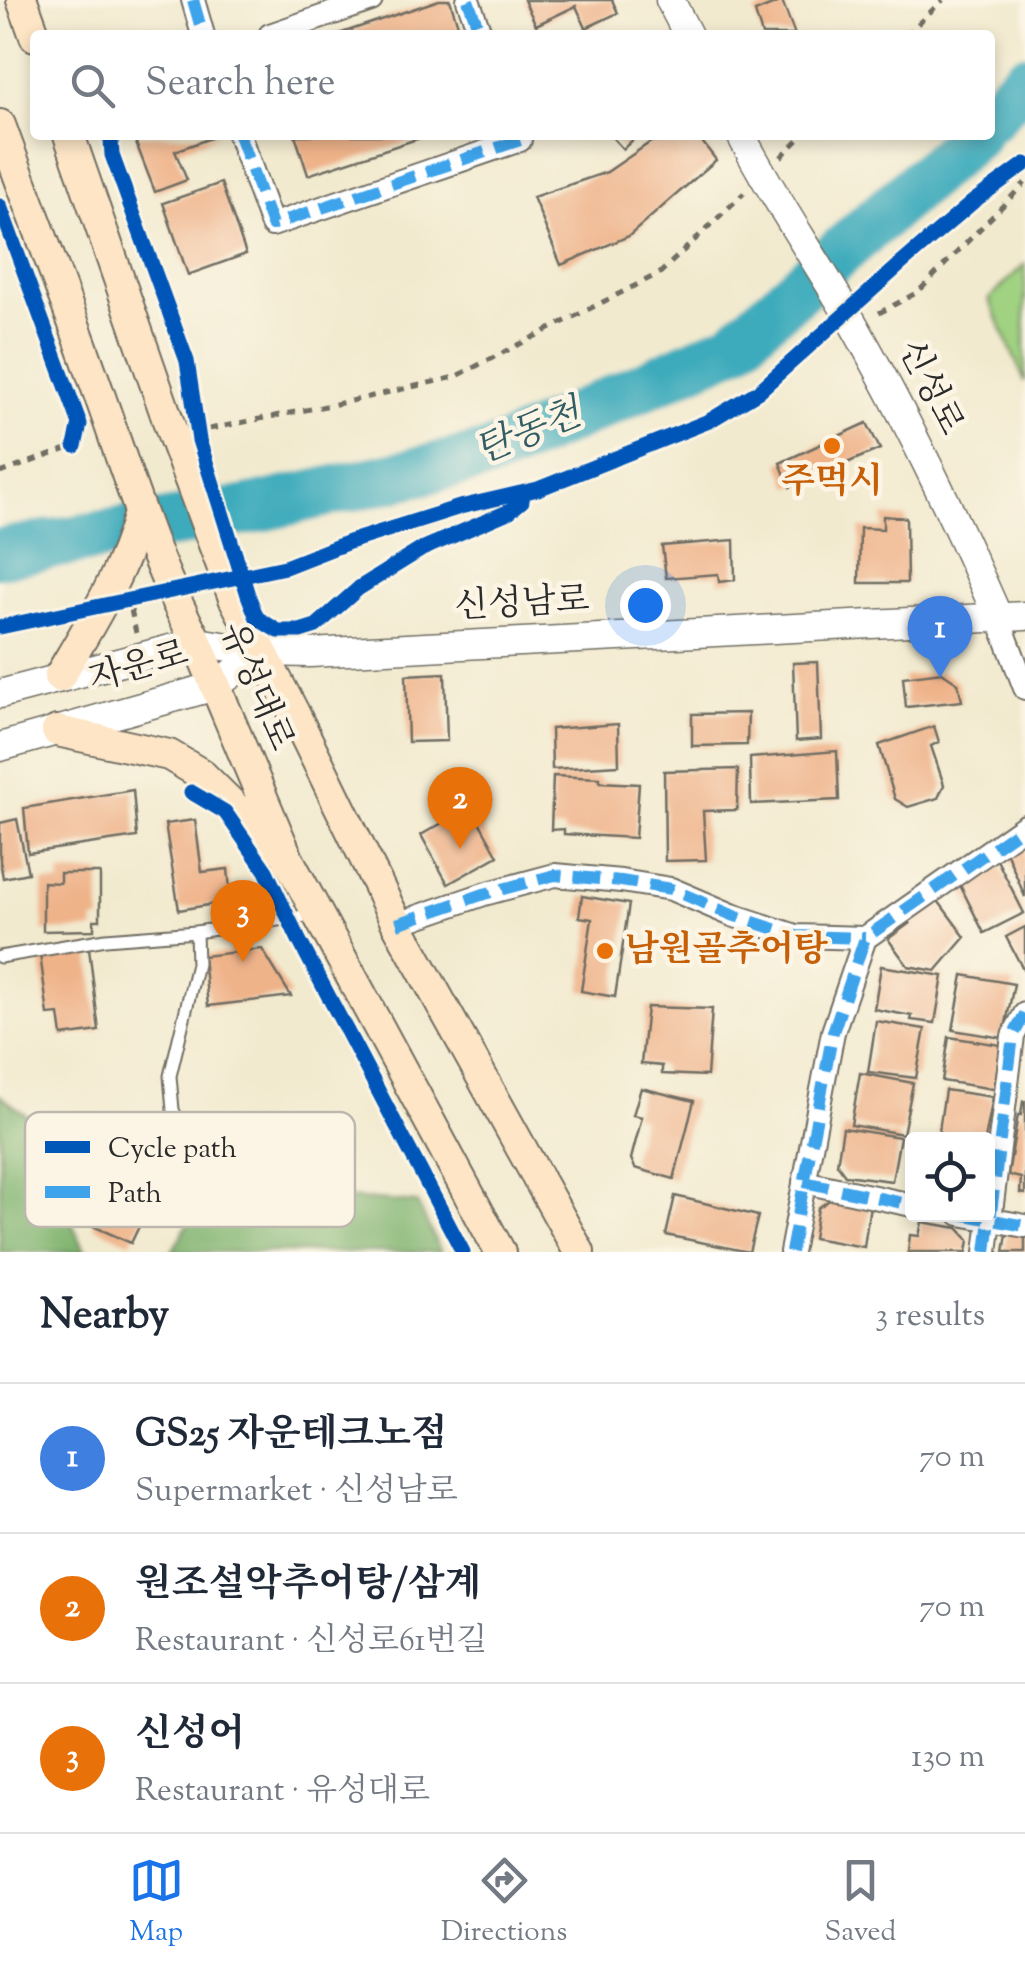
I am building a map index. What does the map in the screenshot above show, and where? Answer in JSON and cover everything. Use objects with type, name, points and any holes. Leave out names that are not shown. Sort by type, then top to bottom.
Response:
[{"type":"main road","points":[[22,0],[33,30]]},
{"type":"main road","name":"유성대로","points":[[0,125],[139,512],[288,859],[500,1252]]},
{"type":"main road","name":"유성대로","points":[[71,140],[194,431],[234,598],[397,924],[580,1252]]},
{"type":"main road","points":[[59,677],[130,546],[139,512]]},
{"type":"main road","points":[[56,731],[168,756],[202,774],[288,859]]},
{"type":"street","points":[[192,0],[201,30]]},
{"type":"street","points":[[284,30],[371,0]]},
{"type":"street","points":[[468,0],[479,30]]},
{"type":"street","points":[[670,0],[685,30]]},
{"type":"street","points":[[241,140],[272,224],[520,140]]},
{"type":"street","name":"신성로","points":[[744,140],[855,327],[962,533],[1012,616],[1025,688]]},
{"type":"street","name":"신성남로","points":[[262,652],[310,653],[1012,616]]},
{"type":"street","name":"자운로","points":[[0,694],[196,642],[262,652]]},
{"type":"street","name":"자운로","points":[[0,746],[214,686],[262,652]]},
{"type":"street","points":[[791,1252],[832,1032],[864,938],[1025,826]]},
{"type":"street","points":[[397,924],[554,875],[671,889],[796,936],[864,938]]},
{"type":"street","points":[[995,1179],[1012,1036],[1025,1014]]},
{"type":"street","points":[[804,1182],[905,1204]]},
{"type":"street","points":[[986,1252],[990,1222]]},
{"type":"street","points":[[995,1222],[1025,1226]]},
{"type":"lane","points":[[0,958],[106,939],[196,932],[318,914]]},
{"type":"lane","points":[[175,1112],[170,1076],[197,964],[196,932]]},
{"type":"path","points":[[911,30],[942,0]]},
{"type":"path","points":[[194,431],[454,377],[660,273],[762,176]]},
{"type":"path","points":[[855,327],[918,292],[1025,182]]},
{"type":"path","points":[[0,473],[76,441]]},
{"type":"green space","points":[[1025,264],[1025,382],[989,299]]},
{"type":"green space","points":[[0,1095],[25,1114],[25,1227],[74,1227],[86,1252],[0,1252]]},
{"type":"green space","points":[[355,1199],[417,1203],[441,1252],[172,1252],[186,1227],[355,1227]]},
{"type":"building","points":[[439,0],[450,0],[459,30],[351,30]]},
{"type":"building","points":[[524,0],[612,0],[618,13],[586,28],[576,6],[536,25]]},
{"type":"building","points":[[782,1],[793,30],[760,30],[755,12]]},
{"type":"building","points":[[205,140],[175,151],[187,180],[155,192],[136,143]]},
{"type":"building","points":[[297,140],[414,140],[308,175]]},
{"type":"building","points":[[615,140],[633,140],[623,149]]},
{"type":"building","points":[[654,140],[701,140],[716,160],[629,236],[561,265],[533,197],[607,172]]},
{"type":"building","points":[[221,183],[246,254],[188,275],[163,203]]},
{"type":"building","points":[[867,423],[880,449],[790,487],[780,463]]},
{"type":"building","points":[[883,516],[906,518],[907,583],[859,583],[860,528],[883,529]]},
{"type":"building","points":[[734,540],[735,580],[719,582],[718,574],[666,578],[662,546]]},
{"type":"building","points":[[818,662],[821,739],[796,741],[793,663]]},
{"type":"building","points":[[942,672],[958,683],[962,701],[906,707],[903,677]]},
{"type":"building","points":[[445,673],[447,741],[408,742],[406,675]]},
{"type":"building","points":[[748,713],[747,745],[692,746],[692,714]]},
{"type":"building","points":[[618,724],[619,765],[552,769],[551,729]]},
{"type":"building","points":[[934,726],[939,742],[931,746],[944,785],[938,798],[908,807],[895,799],[879,745]]},
{"type":"building","points":[[837,751],[839,800],[751,804],[750,758]]},
{"type":"building","points":[[738,769],[737,810],[703,811],[706,860],[665,861],[664,771]]},
{"type":"building","points":[[553,776],[639,784],[635,838],[551,830]]},
{"type":"building","points":[[133,790],[137,837],[28,853],[24,808]]},
{"type":"building","points":[[471,807],[498,856],[448,884],[421,835]]},
{"type":"building","points":[[17,819],[28,873],[3,878],[0,823]]},
{"type":"building","points":[[195,820],[202,872],[228,869],[231,901],[179,910],[165,824]]},
{"type":"building","points":[[1025,840],[1025,897],[1006,851]]},
{"type":"building","points":[[997,860],[1024,913],[984,933],[958,881]]},
{"type":"building","points":[[60,873],[100,873],[100,920],[94,920],[94,930],[43,931],[43,882],[60,883]]},
{"type":"building","points":[[582,896],[629,904],[615,997],[581,991],[592,919],[579,917]]},
{"type":"building","points":[[936,898],[965,937],[936,971],[908,966],[888,939]]},
{"type":"building","points":[[1025,927],[1025,973],[1006,937]]},
{"type":"building","points":[[89,948],[99,1031],[62,1036],[59,1014],[48,1015],[40,954]]},
{"type":"building","points":[[262,949],[291,996],[208,1006],[203,956]]},
{"type":"building","points":[[881,966],[943,976],[935,1023],[874,1009]]},
{"type":"building","points":[[963,975],[1014,984],[1003,1038],[953,1030]]},
{"type":"building","points":[[647,1007],[712,1009],[707,1076],[662,1074],[662,1066],[641,1064]]},
{"type":"building","points":[[876,1021],[925,1029],[916,1078],[868,1072]]},
{"type":"building","points":[[949,1037],[1001,1045],[994,1089],[942,1081]]},
{"type":"building","points":[[860,1073],[913,1083],[903,1134],[851,1125]]},
{"type":"building","points":[[641,1088],[694,1101],[674,1179],[635,1168],[631,1159],[642,1117],[633,1115]]},
{"type":"building","points":[[945,1090],[993,1097],[986,1132],[939,1132]]},
{"type":"building","points":[[1023,1101],[1025,1194],[1020,1193],[1021,1178],[1008,1175]]},
{"type":"building","points":[[843,1128],[900,1137],[892,1181],[845,1175],[837,1164]]},
{"type":"building","points":[[675,1196],[758,1216],[749,1252],[666,1235]]},
{"type":"building","points":[[831,1199],[870,1205],[864,1247],[813,1238],[818,1208]]},
{"type":"building","points":[[922,1222],[958,1228],[969,1240],[967,1252],[908,1252],[910,1235],[919,1236]]},
{"type":"building","points":[[95,1227],[139,1227],[131,1243]]},
{"type":"building","points":[[1025,1228],[1025,1252],[1004,1252],[1007,1234]]},
{"type":"waterway","name":"탄동천","points":[[995,112],[1025,79]]},
{"type":"waterway","name":"탄동천","points":[[0,553],[248,510],[490,455],[734,345],[968,140]]},
{"type":"marked path","points":[[193,0],[202,30]]},
{"type":"marked path","points":[[468,0],[479,30]]},
{"type":"marked path","points":[[241,140],[272,225],[520,140]]},
{"type":"marked path","points":[[791,1252],[833,1032],[865,938],[1025,826]]},
{"type":"marked path","points":[[397,924],[555,875],[671,889],[796,936],[865,938]]},
{"type":"marked path","points":[[986,1252],[1013,1036],[1025,1014]]},
{"type":"marked path","points":[[804,1182],[905,1204]]},
{"type":"marked path","points":[[995,1220],[1025,1226]]},
{"type":"cycle path","points":[[111,140],[112,155],[187,361],[199,440],[257,618],[278,631],[316,626],[359,588],[422,549],[510,511],[522,501]]},
{"type":"cycle path","points":[[0,627],[285,567],[460,507],[538,489],[709,421],[759,391],[974,201],[1025,164]]},
{"type":"cycle path","points":[[0,206],[80,424],[75,446]]},
{"type":"cycle path","points":[[191,792],[225,812],[266,871],[463,1252]]},
{"type":"place","name":"주먹시","points":[[832,446]]},
{"type":"place","name":"GS25 자운테크노점","points":[[940,678]]},
{"type":"place","name":"원조설악추어탕/삼계","points":[[460,849]]},
{"type":"place","name":"남원골추어탕","points":[[605,951]]},
{"type":"place","name":"신성어","points":[[243,962]]}]
